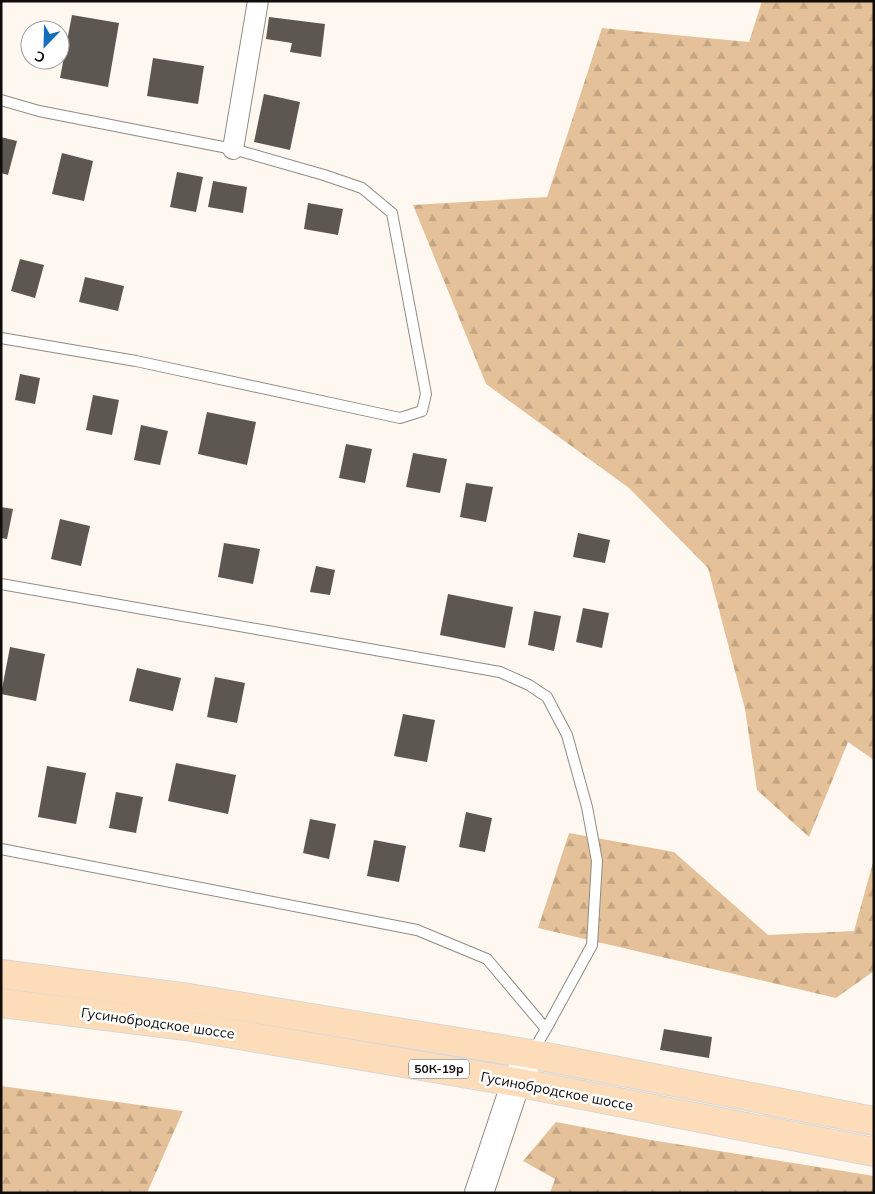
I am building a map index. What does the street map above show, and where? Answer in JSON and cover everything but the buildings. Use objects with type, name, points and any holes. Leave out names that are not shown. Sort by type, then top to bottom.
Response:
[{"type":"main road","name":"Гусинобродское шоссе","points":[[1,974],[189,998],[531,1054],[874,1121]]},
{"type":"main road","name":"Гусинобродское шоссе","points":[[1,1003],[186,1026],[516,1082],[874,1152]]},
{"type":"street","points":[[234,149],[258,1]]},
{"type":"street","points":[[479,1193],[516,1082],[531,1054]]},
{"type":"lane","points":[[1,100],[39,111],[234,149],[362,188],[392,213],[426,394],[422,411],[400,418],[136,361],[1,338]]},
{"type":"lane","points":[[1,584],[500,672],[529,685],[547,698],[567,735],[588,807],[597,861],[592,945],[531,1054]]},
{"type":"lane","points":[[1,849],[418,930],[487,959],[546,1030]]},
{"type":"green space","points":[[762,1],[874,1],[874,760],[848,742],[809,837],[757,790],[745,709],[708,568],[629,488],[486,384],[413,205],[547,197],[602,28],[749,42]]},
{"type":"green space","points":[[569,833],[674,852],[768,935],[854,931],[874,859],[874,971],[836,998],[538,928]]},
{"type":"green space","points":[[1,1086],[183,1111],[147,1193],[1,1193]]},
{"type":"green space","points":[[556,1122],[651,1140],[874,1176],[874,1193],[550,1193],[555,1179],[523,1161]]}]
